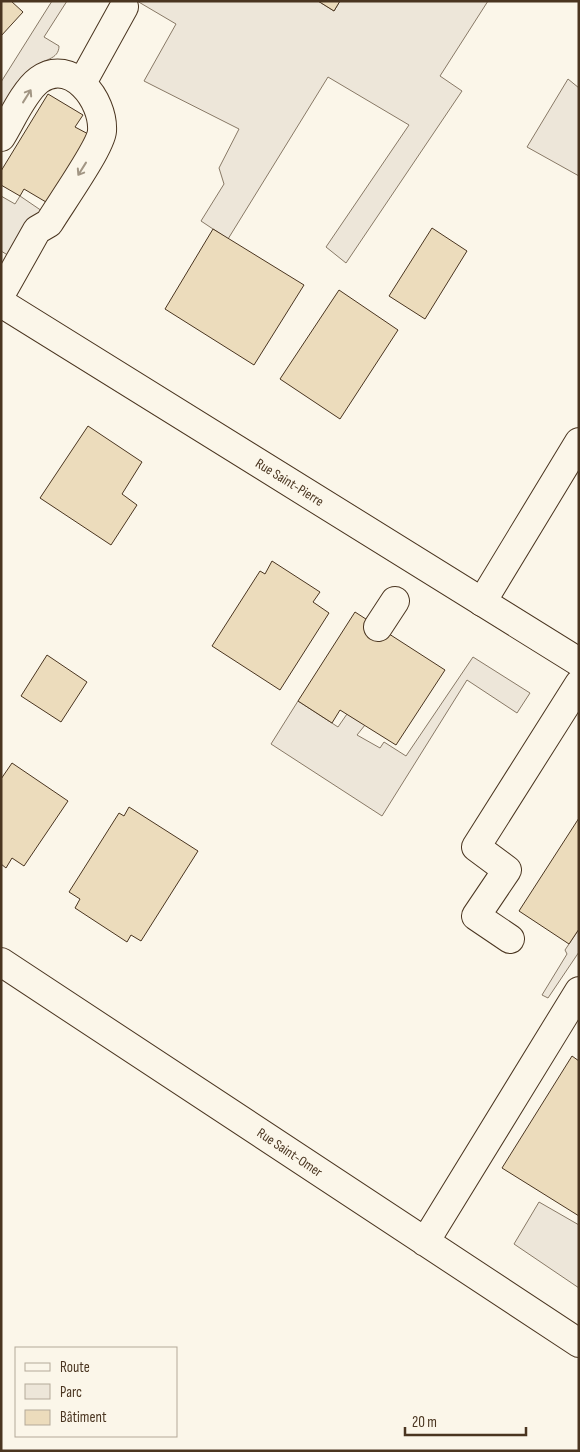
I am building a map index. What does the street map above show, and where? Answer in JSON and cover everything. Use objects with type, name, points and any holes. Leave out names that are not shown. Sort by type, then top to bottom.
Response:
[{"type":"street","points":[[82,83],[124,7]]},
{"type":"street","points":[[1,137],[31,88],[40,79],[53,75],[67,76],[82,83],[93,94],[101,116],[100,140],[49,223],[38,230],[1,294]]},
{"type":"street","name":"Rue Saint-Pierre","points":[[1,303],[579,662]]},
{"type":"street","points":[[482,602],[579,442]]},
{"type":"street","points":[[378,627],[395,601]]},
{"type":"street","points":[[510,939],[476,916],[507,870],[476,847],[579,684]]},
{"type":"street","name":"Rue Saint-Omer","points":[[1,962],[579,1343]]},
{"type":"street","points":[[425,1242],[579,991]]},
{"type":"green space","points":[[52,1],[67,1],[44,37],[59,46],[58,51],[53,57],[38,64],[29,72],[1,111],[1,82]]},
{"type":"green space","points":[[137,1],[318,1],[334,11],[340,1],[488,1],[440,76],[462,91],[346,263],[326,247],[409,125],[328,77],[228,239],[201,221],[224,184],[219,168],[239,129],[144,81],[176,24]]},
{"type":"green space","points":[[568,79],[579,88],[579,176],[527,147]]},
{"type":"green space","points":[[1,196],[15,204],[20,196],[42,211],[35,215],[11,257],[1,251]]},
{"type":"green space","points":[[473,657],[530,693],[517,713],[467,680],[382,816],[271,744],[298,701],[338,727],[347,714],[365,725],[357,735],[380,748],[384,742],[406,756]]},
{"type":"green space","points":[[579,929],[579,952],[548,998],[542,995],[567,954],[565,950]]},
{"type":"green space","points":[[539,1202],[579,1225],[579,1288],[514,1244]]},
{"type":"building","points":[[1,1],[11,1],[23,12],[1,36]]},
{"type":"building","points":[[318,1],[340,1],[334,11]]},
{"type":"building","points":[[48,94],[83,115],[75,127],[92,136],[51,205],[24,189],[20,196],[1,185],[1,171]]},
{"type":"building","points":[[432,228],[467,251],[425,319],[389,296]]},
{"type":"building","points":[[213,229],[304,285],[254,365],[165,309]]},
{"type":"building","points":[[339,290],[398,330],[340,419],[280,379]]},
{"type":"building","points":[[88,426],[142,462],[122,494],[137,505],[111,545],[40,498]]},
{"type":"building","points":[[272,561],[320,592],[313,602],[329,613],[280,690],[212,646],[260,571],[265,574]]},
{"type":"building","points":[[355,612],[445,670],[396,745],[340,710],[332,723],[298,701]]},
{"type":"building","points":[[47,655],[87,682],[61,722],[21,696]]},
{"type":"building","points":[[12,763],[68,801],[24,866],[12,858],[6,868],[1,864],[1,779]]},
{"type":"building","points":[[129,807],[198,851],[141,941],[131,935],[127,942],[75,908],[80,899],[69,892],[119,813],[124,816]]},
{"type":"building","points":[[579,818],[579,929],[569,944],[519,911]]},
{"type":"building","points":[[572,1056],[579,1061],[579,1216],[502,1168]]}]
